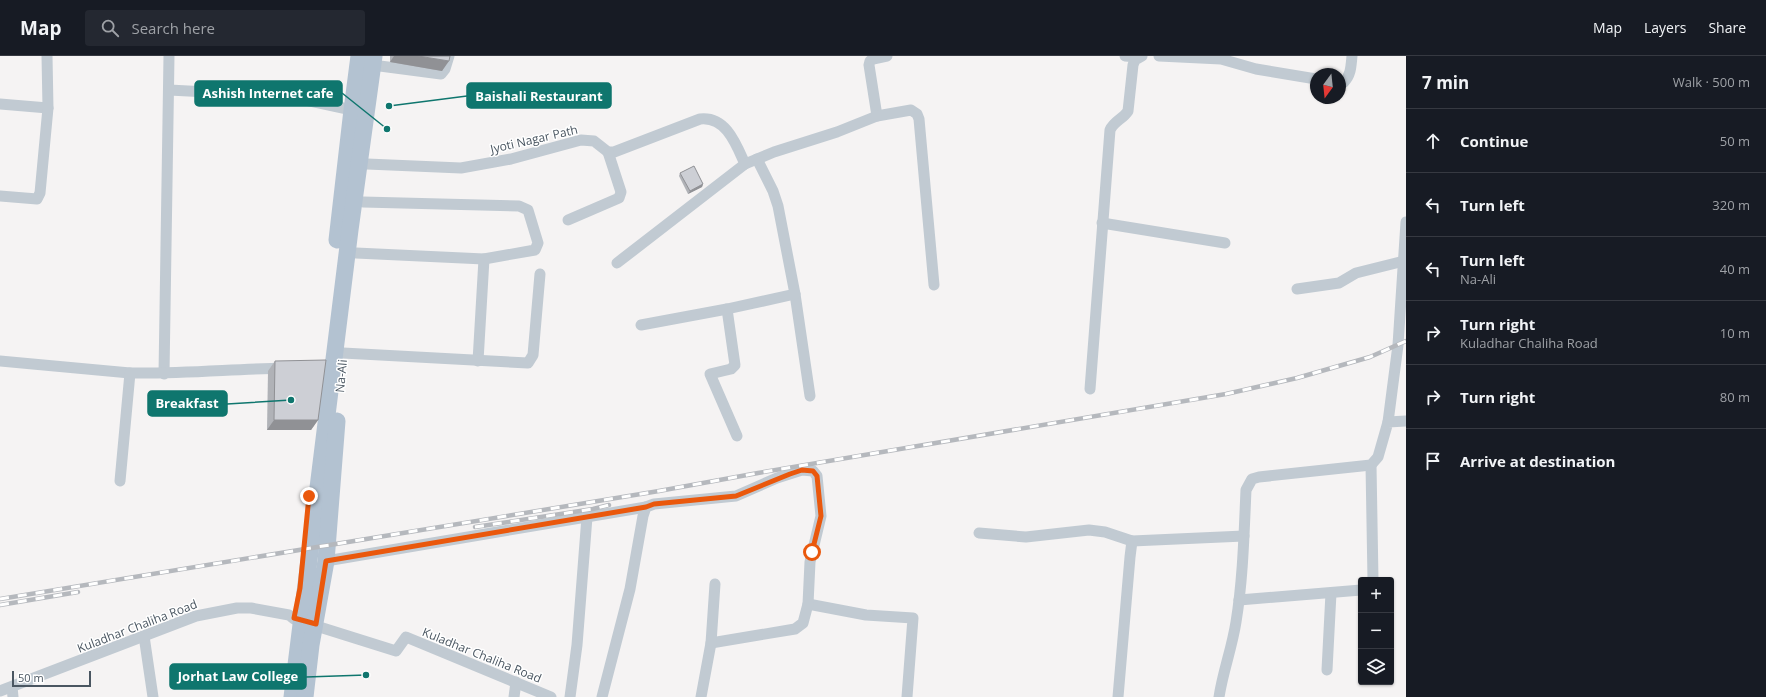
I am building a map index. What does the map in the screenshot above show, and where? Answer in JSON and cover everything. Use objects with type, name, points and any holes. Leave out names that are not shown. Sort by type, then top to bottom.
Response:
[{"type":"main road","points":[[286,697],[359,56]]},
{"type":"main road","points":[[292,697],[350,230],[378,59]]},
{"type":"main road","name":"Na-Ali","points":[[305,697],[326,564],[343,353],[363,202],[378,59]]},
{"type":"street","points":[[0,196],[36,199],[40,193],[48,108],[47,56]]},
{"type":"street","points":[[164,374],[169,56]]},
{"type":"street","points":[[378,59],[440,74],[445,69],[449,56]]},
{"type":"street","points":[[877,116],[869,65],[870,61],[873,59],[887,56]]},
{"type":"street","points":[[1125,56],[1140,57]]},
{"type":"street","points":[[1160,56],[1209,57],[1268,71],[1310,78]]},
{"type":"street","points":[[1346,80],[1350,74],[1352,56]]},
{"type":"street","points":[[1090,389],[1110,130],[1115,122],[1126,115],[1128,111],[1133,65],[1140,57]]},
{"type":"street","points":[[169,90],[287,96],[352,110]]},
{"type":"street","points":[[0,104],[48,108]]},
{"type":"street","points":[[617,263],[744,164],[826,136],[877,116],[911,110],[917,114],[934,285]]},
{"type":"street","points":[[568,220],[619,198],[621,192],[608,152],[614,152],[700,119],[716,120],[736,144],[744,164]]},
{"type":"street","name":"Jyoti Nagar Path","points":[[367,164],[461,168],[511,159],[581,140],[594,141],[608,152]]},
{"type":"street","points":[[757,159],[773,191],[778,206],[795,294],[810,396]]},
{"type":"street","points":[[356,253],[484,259],[535,250],[538,243],[528,210],[519,206],[363,202]]},
{"type":"street","points":[[1373,577],[1371,465],[1378,457],[1388,422],[1401,354],[1406,222]]},
{"type":"street","points":[[1102,223],[1225,243]]},
{"type":"street","points":[[478,361],[484,259]]},
{"type":"street","points":[[1297,289],[1339,283],[1356,273],[1404,261]]},
{"type":"street","points":[[343,353],[523,364],[528,363],[531,360],[540,274]]},
{"type":"street","points":[[641,325],[727,309],[795,294]]},
{"type":"street","points":[[727,309],[736,366],[731,369],[710,374],[737,436]]},
{"type":"street","points":[[0,361],[130,373],[164,374],[236,369],[300,368]]},
{"type":"street","points":[[120,481],[130,373]]},
{"type":"street","points":[[1388,422],[1406,421]]},
{"type":"street","points":[[1219,697],[1234,636],[1239,600],[1246,490],[1252,479],[1371,465]]},
{"type":"street","points":[[326,564],[646,507],[654,504],[736,496],[783,476],[802,470],[813,471],[817,476],[821,516],[810,562],[808,604],[803,623],[795,629],[711,643]]},
{"type":"street","points":[[602,697],[627,602],[646,507]]},
{"type":"street","points":[[570,697],[577,645],[587,517]]},
{"type":"street","points":[[978,533],[1026,537],[1090,530],[1105,532],[1132,541],[1244,536]]},
{"type":"street","points":[[1118,697],[1132,541]]},
{"type":"street","points":[[701,697],[711,643],[715,584]]},
{"type":"street","points":[[1239,600],[1358,590]]},
{"type":"street","points":[[1327,670],[1331,593]]},
{"type":"street","points":[[808,604],[866,615],[913,618],[907,697]]},
{"type":"street","name":"Kuladhar Chaliha Road","points":[[0,692],[12,692],[144,636],[196,616],[237,608],[264,610],[289,615],[294,618],[396,651],[406,637],[551,697]]},
{"type":"street","points":[[144,636],[153,697]]},
{"type":"street","points":[[514,697],[516,682]]},
{"type":"building","points":[[418,56],[450,56],[449,61]]},
{"type":"building","points":[[694,166],[703,184],[690,191],[680,173]]},
{"type":"building","points":[[326,360],[318,420],[274,420],[275,361]]},
{"type":"railway","points":[[0,599],[659,491],[1226,394],[1297,378],[1370,357],[1406,341]]},
{"type":"railway","points":[[475,527],[593,509],[609,505]]},
{"type":"railway","points":[[0,605],[78,592]]},
{"type":"place","name":"Baishali Restaurant","points":[[389,106]]},
{"type":"place","name":"Ashish Internet cafe","points":[[387,129]]},
{"type":"place","name":"Breakfast","points":[[291,400]]},
{"type":"place","name":"Jorhat Law College","points":[[366,675]]},
{"type":"route","points":[[309,496],[300,588],[294,618],[316,624],[326,561],[646,507],[654,504],[736,496],[777,478],[802,470],[813,471],[817,476],[821,508],[820,524],[812,552]]}]
